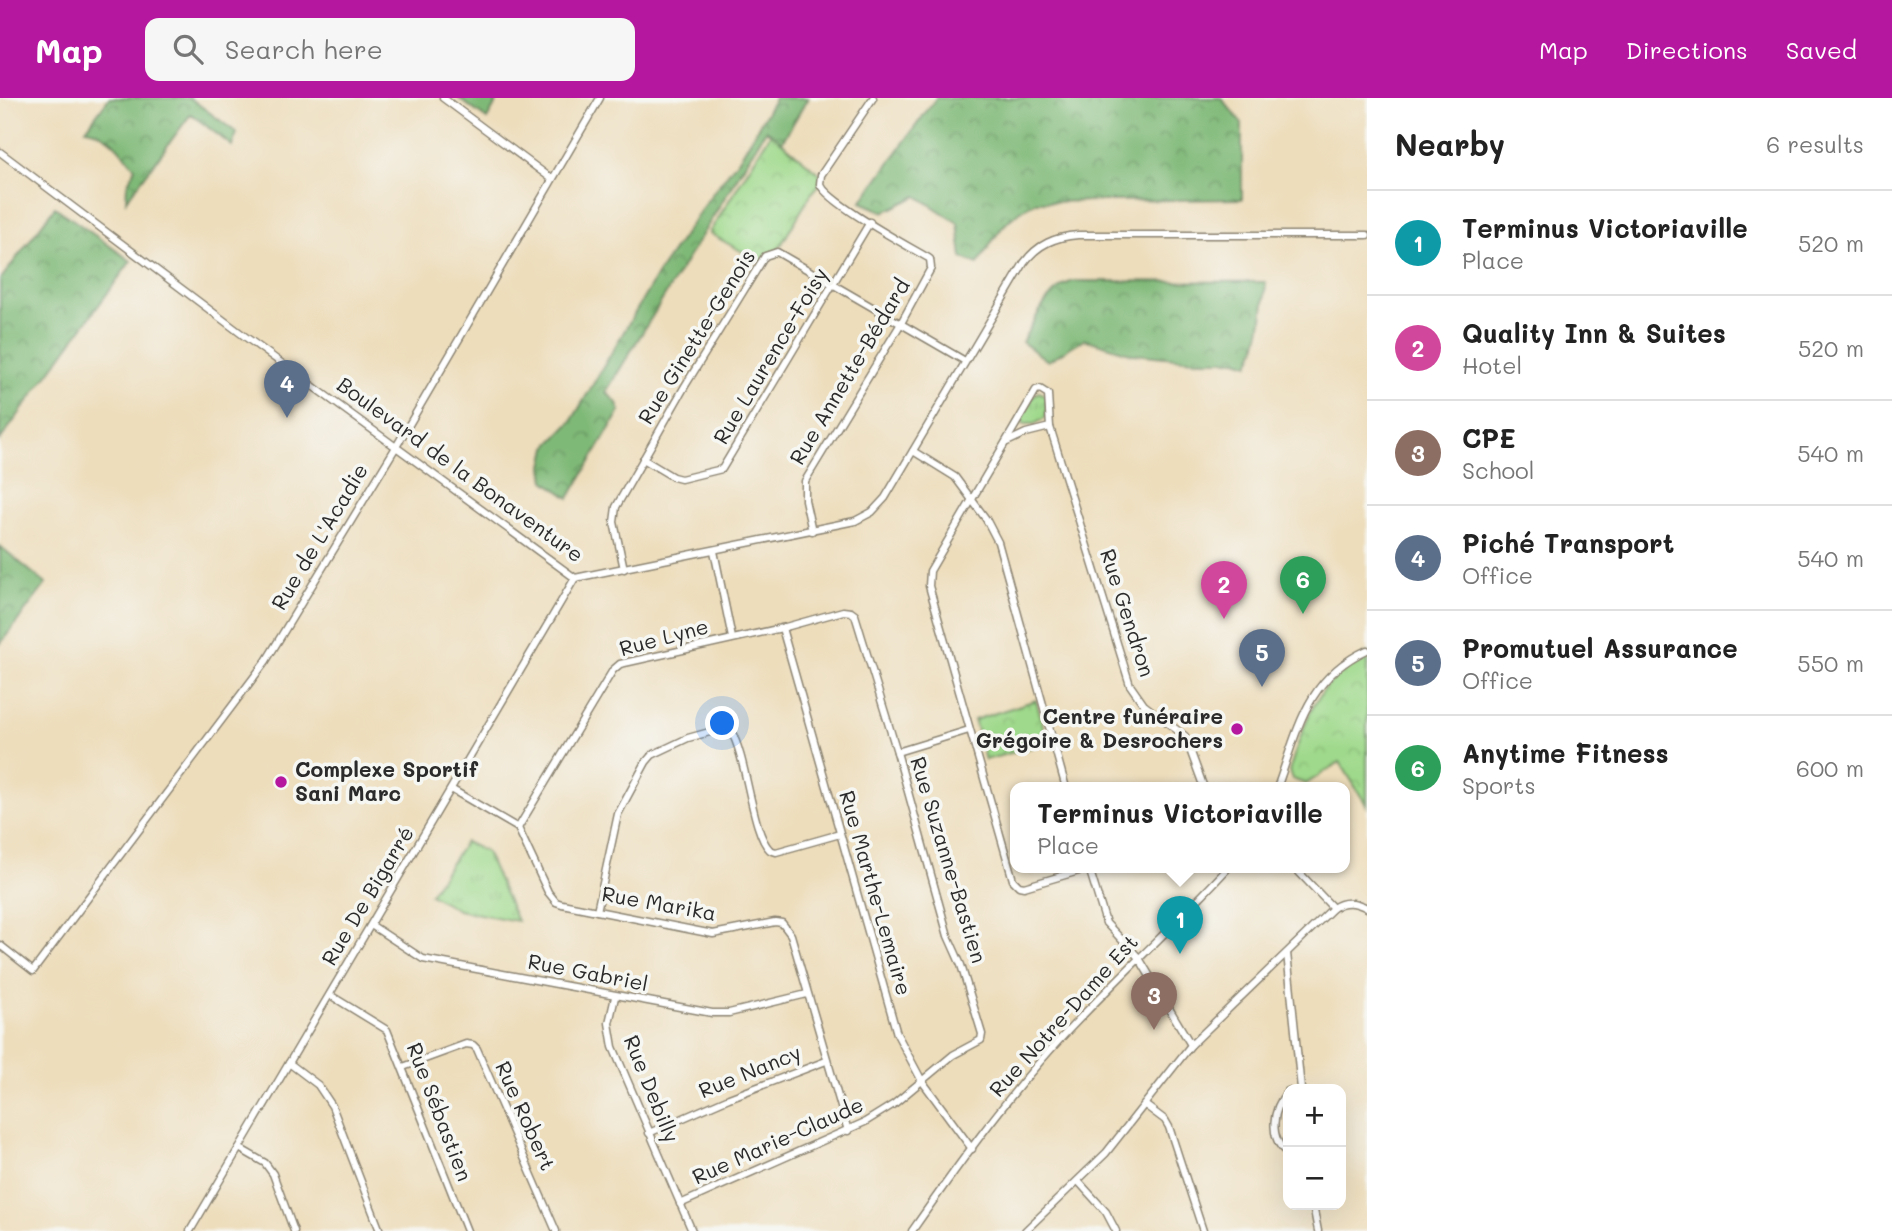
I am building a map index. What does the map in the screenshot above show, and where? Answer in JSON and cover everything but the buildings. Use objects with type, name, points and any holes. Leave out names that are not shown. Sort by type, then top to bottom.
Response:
[{"type":"street","points":[[443,98],[552,179]]},
{"type":"street","name":"Rue de L'Acadie","points":[[0,945],[33,971],[266,662],[396,447],[600,98]]},
{"type":"street","points":[[870,222],[826,193],[820,179],[873,98]]},
{"type":"street","name":"Boulevard de la Bonaventure","points":[[0,152],[575,578],[812,531],[855,520],[872,512],[885,498],[1024,262],[1032,252],[1051,240],[1078,235],[1367,235]]},
{"type":"street","name":"Rue Laurence-Foisy","points":[[643,459],[681,479],[722,469],[870,222]]},
{"type":"street","name":"Rue Annette-Bédard","points":[[812,531],[804,500],[805,481],[900,324],[931,264],[930,259],[870,222]]},
{"type":"street","name":"Rue Ginette-Genois","points":[[624,569],[614,515],[616,507],[765,256],[777,253],[965,361]]},
{"type":"street","name":"Rue Gendron","points":[[1005,443],[1036,390],[1041,389],[1048,394],[1050,427],[1130,685],[1144,705],[1185,736],[1202,782]]},
{"type":"street","points":[[1010,870],[928,579],[930,571],[1005,443],[1026,433],[1050,427]]},
{"type":"street","points":[[913,451],[955,477],[986,519],[998,542],[1064,782]]},
{"type":"street","points":[[714,551],[732,638]]},
{"type":"street","name":"Rue De Bigarré","points":[[190,1231],[575,578]]},
{"type":"street","name":"Rue Lyne","points":[[518,828],[613,670],[620,664],[782,628],[843,611],[851,612],[858,621]]},
{"type":"street","name":"Rue Suzanne-Bastien","points":[[858,621],[948,936],[961,965],[982,1034],[982,1040],[978,1044],[953,1055],[922,1081]]},
{"type":"street","name":"Rue Marthe-Lemaire","points":[[782,628],[897,1034],[922,1081],[972,1149]]},
{"type":"street","points":[[1280,782],[1311,698],[1338,667],[1367,650]]},
{"type":"street","points":[[597,911],[613,828],[624,798],[652,755],[688,738],[717,730],[731,731],[739,750],[761,835],[770,850],[776,852],[840,834]]},
{"type":"street","points":[[897,752],[969,730]]},
{"type":"street","points":[[451,789],[518,828]]},
{"type":"street","name":"Rue Marika","points":[[518,828],[552,898],[562,904],[713,934],[782,923],[791,935],[848,1131]]},
{"type":"street","points":[[1011,873],[1018,886],[1024,887],[1072,873]]},
{"type":"street","points":[[1091,873],[1106,923],[1139,958],[1191,1045]]},
{"type":"street","name":"Rue Notre-Dame Est","points":[[912,1231],[1003,1108],[1054,1046],[1223,873]]},
{"type":"street","points":[[1300,873],[1333,908]]},
{"type":"street","points":[[1025,1231],[1106,1153],[1191,1045],[1333,908],[1338,904],[1354,903],[1367,908]]},
{"type":"street","name":"Rue Gabriel","points":[[371,925],[423,959],[615,997],[719,1014],[807,994]]},
{"type":"street","points":[[1287,953],[1300,1084]]},
{"type":"street","name":"Rue Sébastien","points":[[330,995],[387,1030],[467,1231]]},
{"type":"street","name":"Rue Debilly","points":[[615,997],[609,1023],[610,1040],[692,1231]]},
{"type":"street","name":"Rue Robert","points":[[403,1068],[466,1044],[477,1049],[556,1231]]},
{"type":"street","name":"Rue Nancy","points":[[649,1133],[729,1098],[826,1061]]},
{"type":"street","points":[[289,1063],[318,1085],[328,1099],[380,1231]]},
{"type":"street","name":"Rue Marie-Claude","points":[[680,1204],[848,1131],[881,1113],[922,1081]]},
{"type":"street","points":[[1283,1098],[1276,1108],[1275,1118],[1277,1139],[1283,1147]]},
{"type":"street","points":[[1145,1105],[1169,1127],[1203,1231]]},
{"type":"street","points":[[239,1148],[265,1163],[272,1174],[294,1231]]},
{"type":"street","points":[[1078,1181],[1106,1212],[1116,1231]]},
{"type":"street","points":[[1314,1210],[1318,1231]]},
{"type":"street","points":[[919,1221],[922,1231]]},
{"type":"green space","points":[[109,98],[190,98],[237,133],[232,146],[191,114],[126,201],[127,185],[135,168],[108,138],[86,129]]},
{"type":"green space","points":[[458,98],[499,98],[487,119]]},
{"type":"green space","points":[[775,98],[808,98],[782,142],[766,130],[606,392],[617,403],[620,411],[569,498],[545,481],[543,466],[547,447],[571,422],[660,270],[741,156]]},
{"type":"green space","points":[[936,98],[1221,98],[1242,123],[1242,199],[1036,202],[1008,221],[978,264],[962,258],[958,223],[917,196],[884,212],[861,202]]},
{"type":"green space","points":[[771,133],[821,175],[820,184],[811,194],[777,252],[761,262],[709,233]]},
{"type":"green space","points":[[55,207],[131,261],[0,440],[0,280]]},
{"type":"green space","points":[[1074,281],[1266,282],[1257,345],[1249,364],[1236,360],[1196,360],[1133,354],[1084,339],[1048,361],[1022,342],[1049,297],[1056,290]]},
{"type":"green space","points":[[1039,392],[1046,396],[1046,417],[1035,424],[1023,424],[1022,418],[1034,395]]},
{"type":"green space","points":[[0,546],[46,584],[0,644]]},
{"type":"green space","points":[[1367,653],[1367,806],[1340,762],[1309,782],[1292,779],[1289,771],[1315,703],[1335,676]]},
{"type":"green space","points":[[1036,700],[1048,743],[985,760],[974,720]]},
{"type":"green space","points":[[465,842],[486,852],[517,921],[458,910],[430,894]]},
{"type":"place","name":"Piché Transport","points":[[287,418]]},
{"type":"place","name":"Anytime Fitness","points":[[1303,614]]},
{"type":"place","name":"Quality Inn & Suites","points":[[1224,619]]},
{"type":"place","name":"Promutuel Assurance","points":[[1262,687]]},
{"type":"place","name":"Centre funéraire Grégoire & Desrochers","points":[[1237,729]]},
{"type":"place","name":"Complexe Sportif Sani Marc","points":[[281,782]]},
{"type":"place","name":"Terminus Victoriaville","points":[[1180,954]]},
{"type":"place","name":"CPE","points":[[1154,1030]]}]
